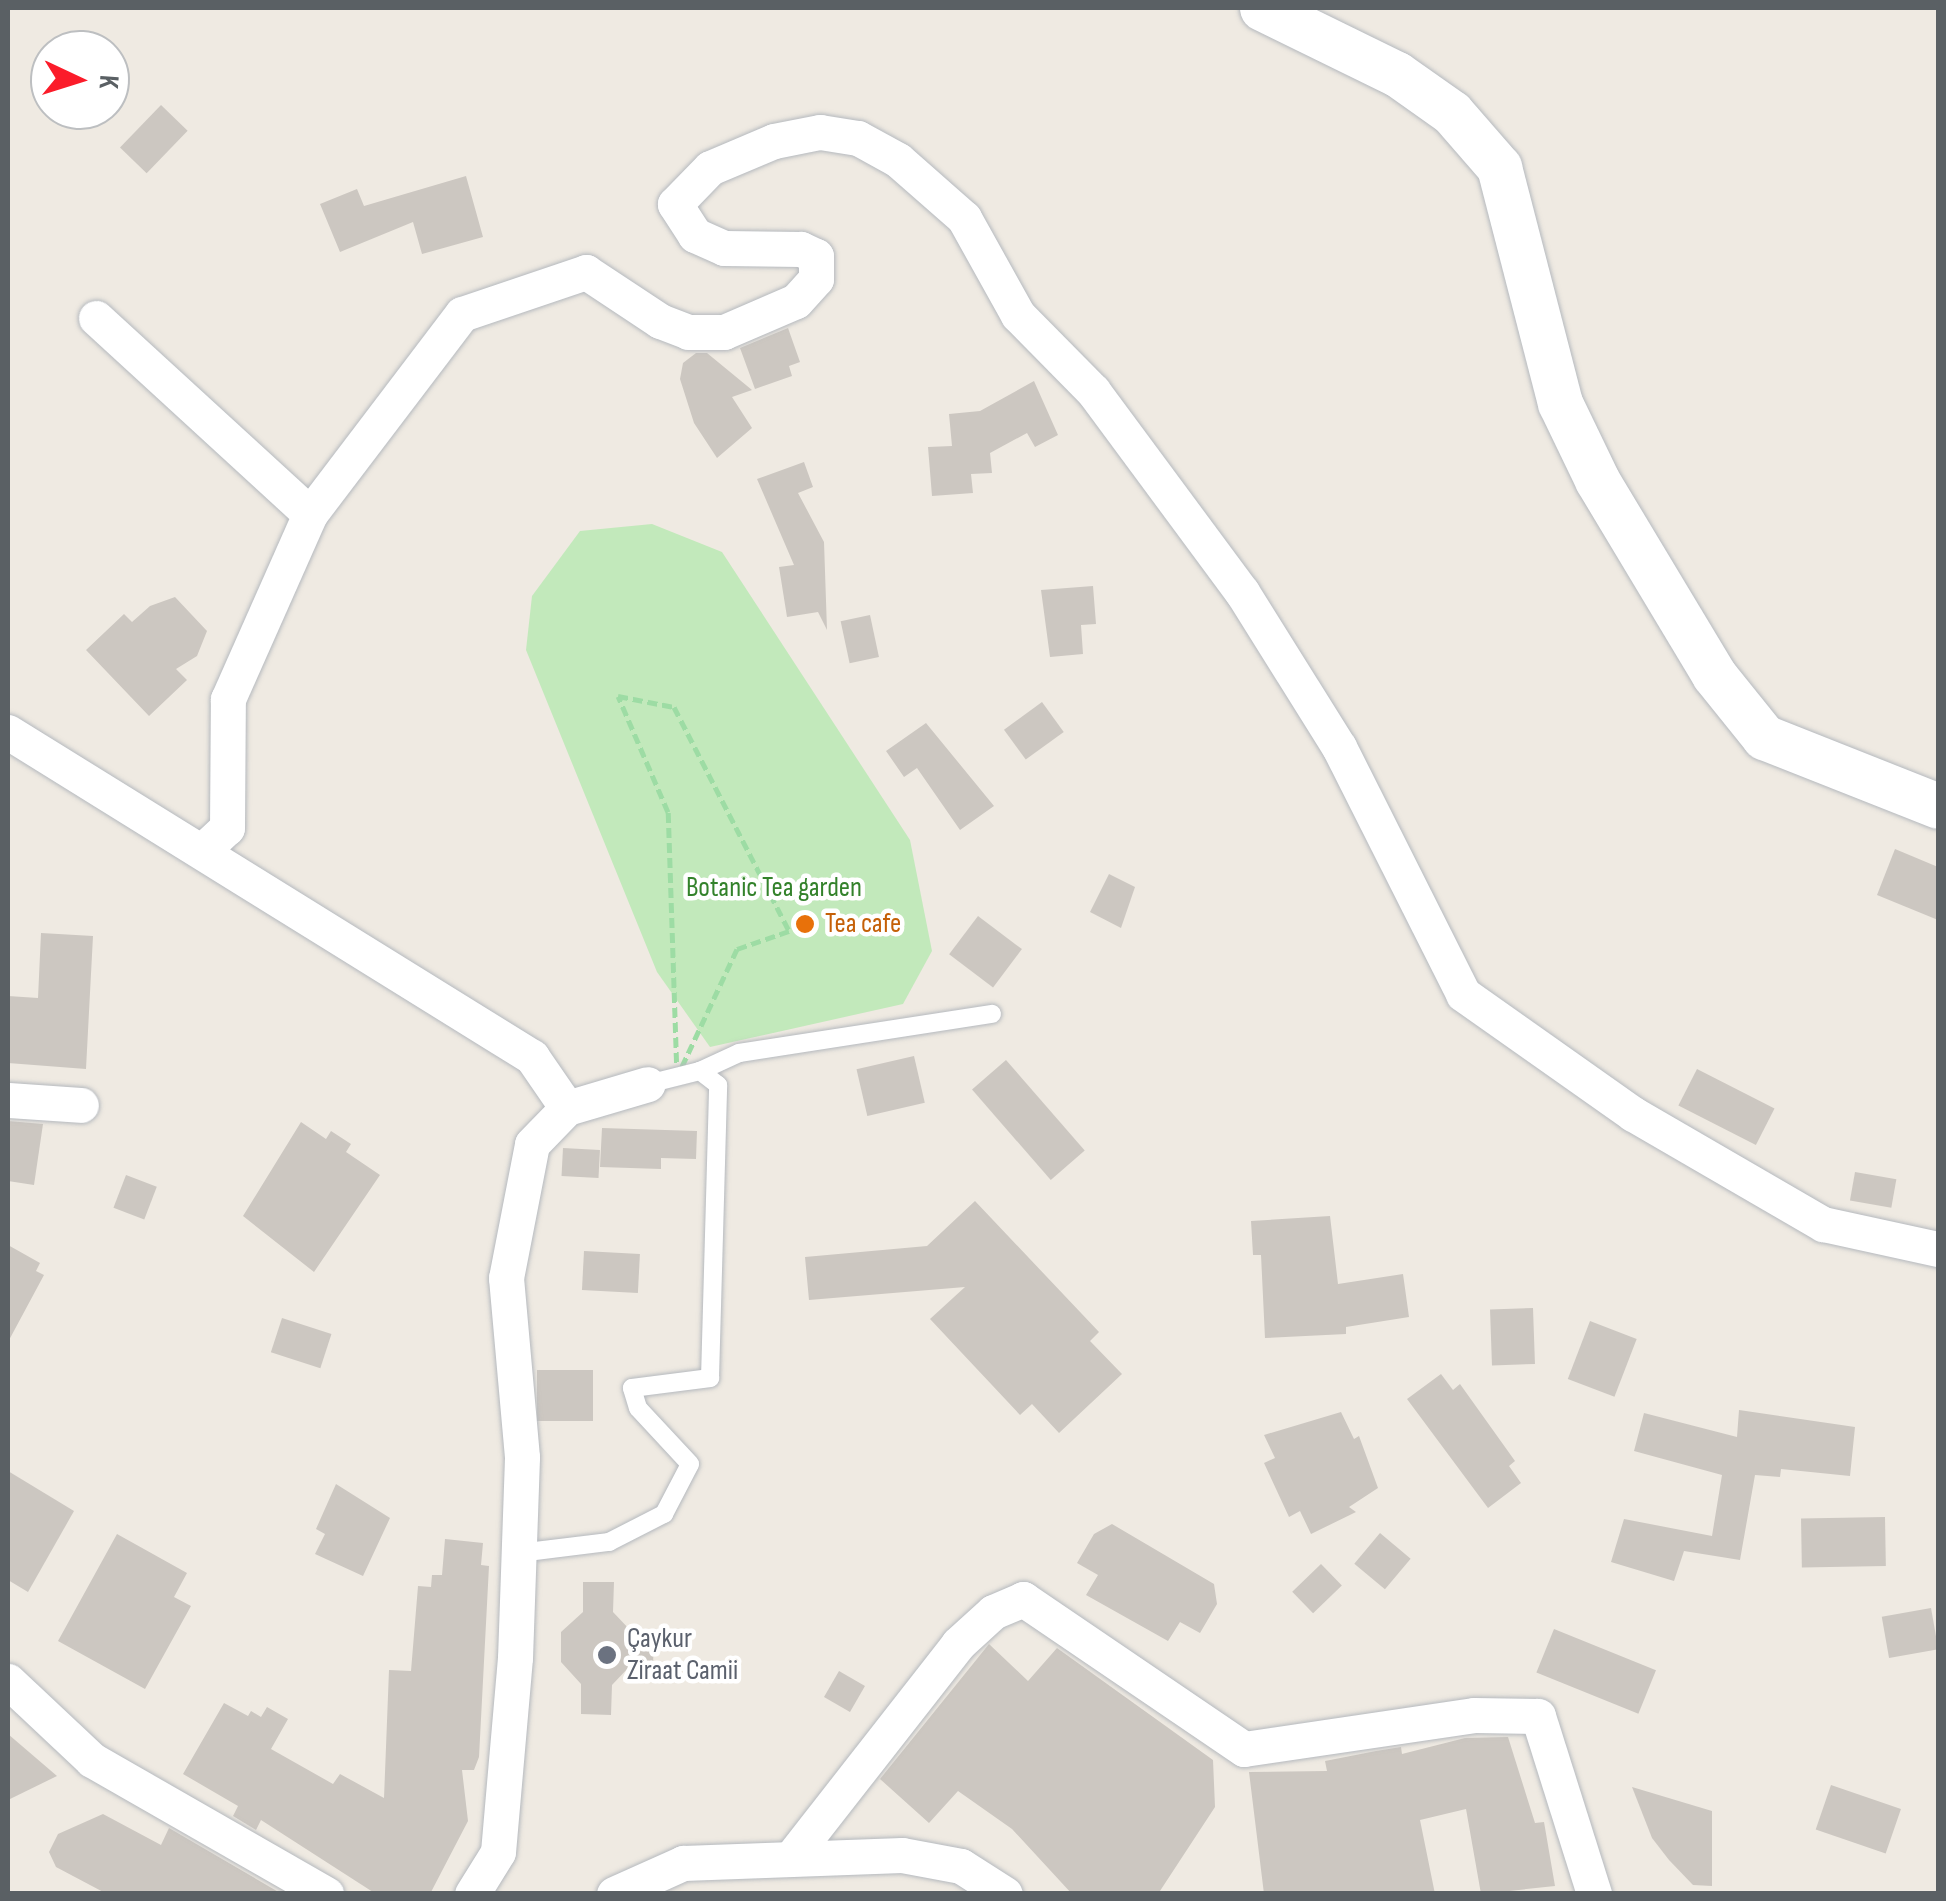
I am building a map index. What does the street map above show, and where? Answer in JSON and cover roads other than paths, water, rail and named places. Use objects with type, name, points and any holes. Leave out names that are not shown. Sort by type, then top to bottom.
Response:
[{"type":"street","points":[[1262,8],[1396,74],[1452,113],[1499,167],[1560,403],[1597,480],[1714,675],[1764,737],[1938,806]]},
{"type":"street","points":[[202,851],[227,828],[228,699],[310,514],[462,314],[586,272],[660,321],[688,332],[724,332],[796,301],[816,279],[816,256],[802,249],[724,248],[695,235],[674,204],[710,168],[774,141],[820,132],[858,138],[898,160],[964,218],[1018,314],[1092,392],[1242,592],[1339,747],[1463,994],[1633,1114],[1823,1224],[1938,1249]]},
{"type":"street","points":[[96,318],[310,514]]},
{"type":"street","points":[[8,732],[532,1056],[567,1108]]},
{"type":"street","points":[[472,1894],[498,1852],[522,1457],[506,1278],[532,1144],[567,1108],[663,1080]]},
{"type":"street","points":[[8,1100],[81,1105]]},
{"type":"street","points":[[791,1858],[958,1644],[993,1612],[1022,1599],[1244,1750],[1474,1715],[1538,1716],[1594,1894]]},
{"type":"street","points":[[8,1681],[92,1760],[326,1894]]},
{"type":"street","points":[[614,1894],[683,1863],[902,1855],[961,1866],[1005,1894]]},
{"type":"lane","points":[[663,1080],[700,1071],[739,1053],[992,1014]]},
{"type":"lane","points":[[519,1553],[609,1542],[664,1514],[690,1464],[638,1408],[632,1388],[710,1378],[718,1085],[700,1071]]},
{"type":"place","name":"Tea cafe","points":[[805,924]]},
{"type":"place","name":"Çaykur Ziraat Camii","points":[[607,1655]]},
{"type":"park label","name":"Botanic Tea garden","points":[[774,888]]}]
